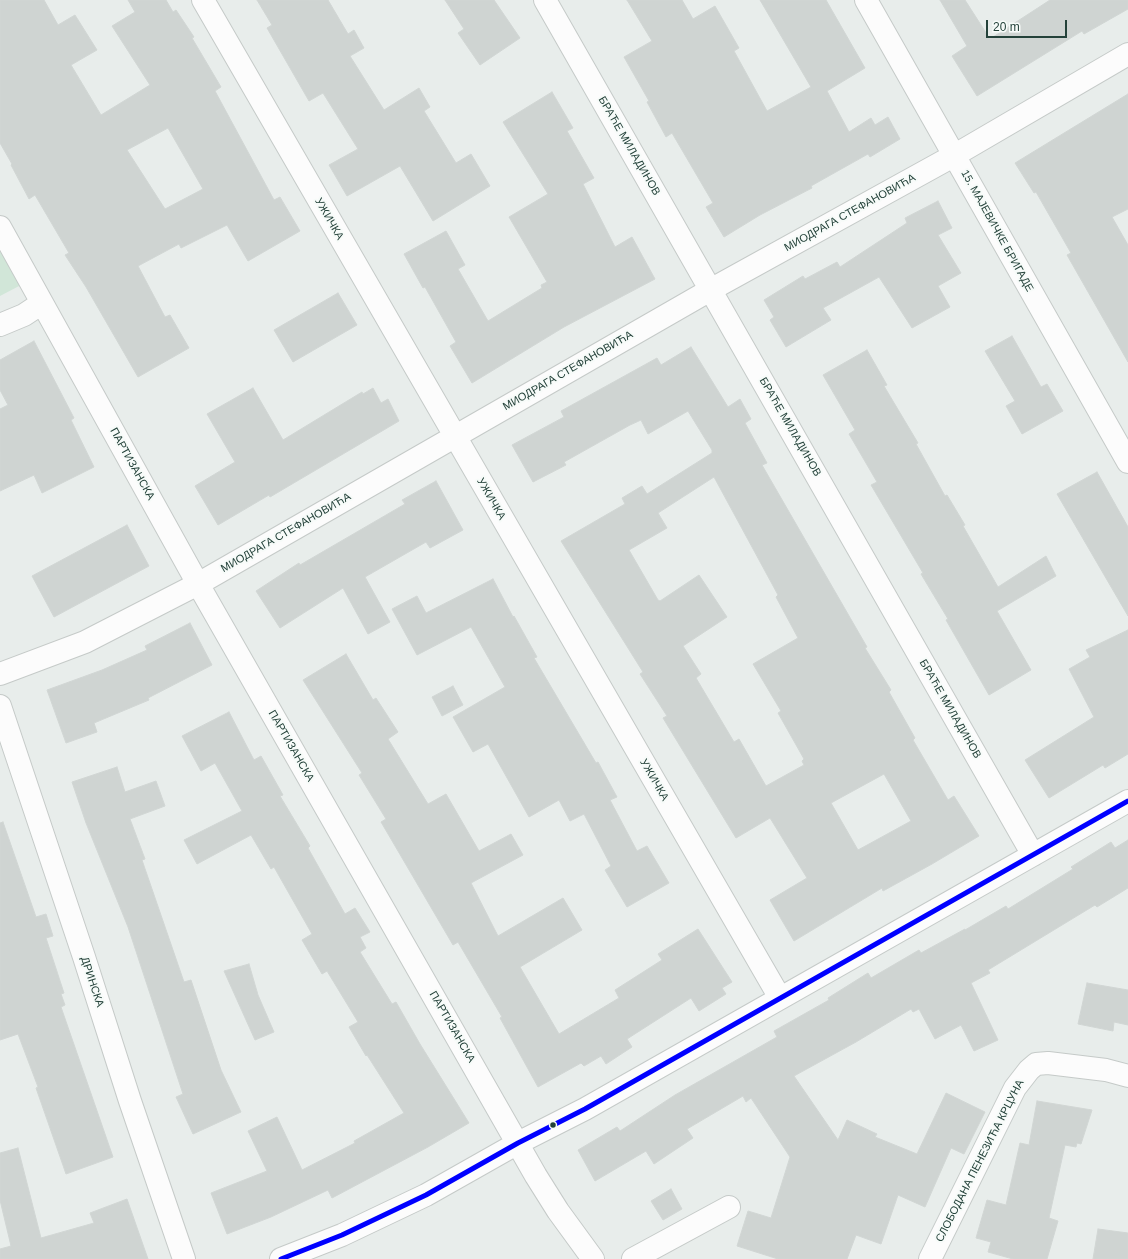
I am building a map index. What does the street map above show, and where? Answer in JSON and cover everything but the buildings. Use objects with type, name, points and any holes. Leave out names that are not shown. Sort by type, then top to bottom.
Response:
[{"type":"street","name":"УЖИЧКА","points":[[203,0],[780,998]]},
{"type":"street","name":"БРАЋЕ МИЛАДИНОВ","points":[[545,0],[712,290],[1033,855]]},
{"type":"street","name":"15. МАЈЕВИЧКЕ БРИГАДЕ","points":[[866,0],[1128,462]]},
{"type":"street","name":"МИОДРАГА СТЕФАНОВИЋА","points":[[0,674],[85,642],[198,584],[454,436],[955,155],[1128,54]]},
{"type":"street","name":"ПАРТИЗАНСКА","points":[[0,227],[198,584],[518,1143],[558,1211],[593,1259]]},
{"type":"street","points":[[0,325],[24,315],[42,303]]},
{"type":"street","name":"ДРИНСКА","points":[[0,706],[132,1108],[184,1259]]},
{"type":"street","points":[[281,1259],[342,1235],[426,1195],[518,1143],[585,1109],[1128,801]]},
{"type":"street","name":"СЛОБОДАНА ПЕНЕЗИЋА КРЦУНА","points":[[930,1259],[1015,1088],[1029,1070],[1036,1064],[1048,1063],[1106,1070],[1128,1076]]},
{"type":"street","points":[[633,1259],[729,1207]]},
{"type":"green space","points":[[0,248],[21,285],[0,296]]},
{"type":"transit line","points":[[281,1259],[342,1235],[426,1195],[518,1143],[585,1109],[1128,801]]}]
